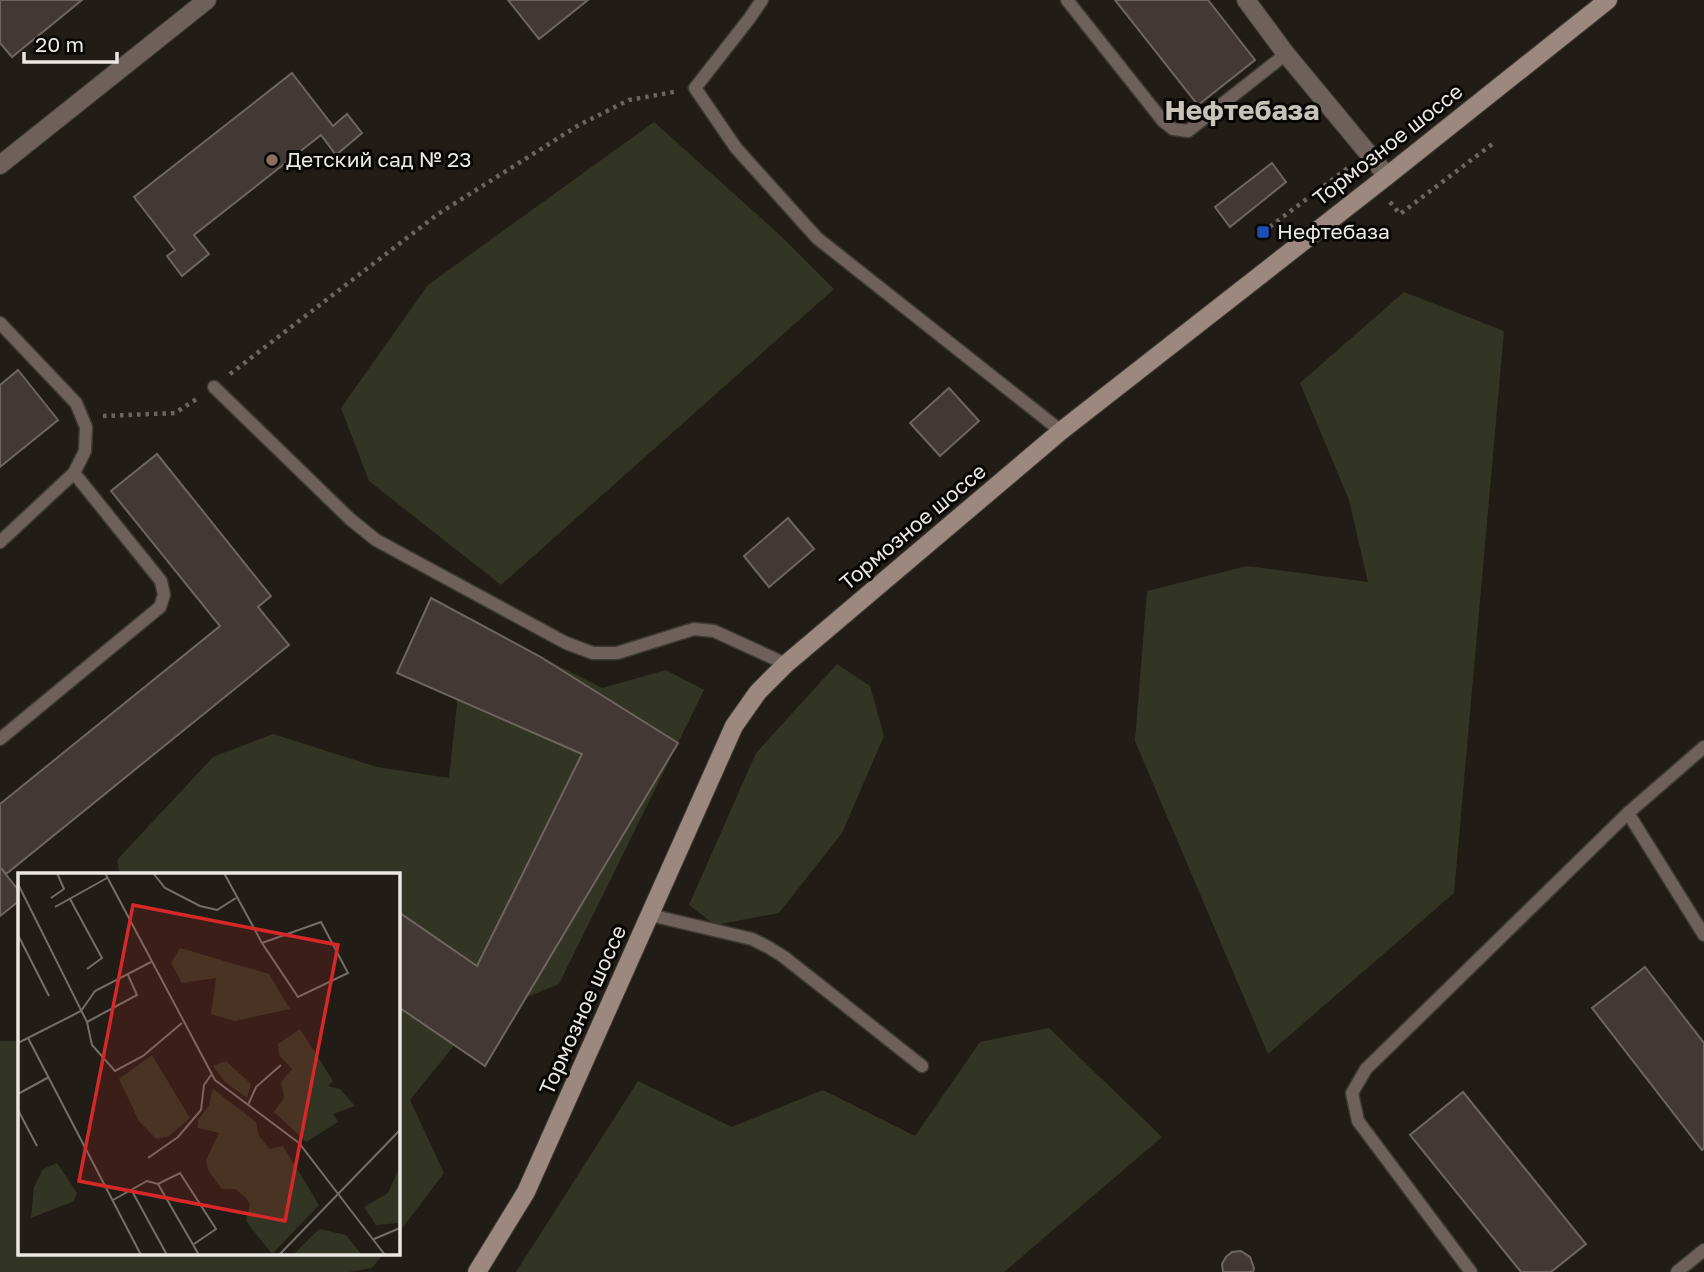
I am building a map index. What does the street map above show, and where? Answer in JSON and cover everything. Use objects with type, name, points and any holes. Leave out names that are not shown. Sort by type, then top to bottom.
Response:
[{"type":"street","points":[[0,165],[207,0]]},
{"type":"street","points":[[1246,0],[1286,54],[1387,176]]},
{"type":"street","name":"Тормозное шоссе","points":[[477,1272],[526,1192],[734,726],[758,691],[786,664],[1061,430],[1608,0]]},
{"type":"lane","points":[[762,0],[695,88],[736,148],[817,238],[1061,430]]},
{"type":"lane","points":[[1067,0],[1164,121],[1174,129],[1188,131],[1286,54]]},
{"type":"lane","points":[[0,324],[76,403],[86,427],[85,451],[74,473],[0,542]]},
{"type":"lane","points":[[214,387],[350,519],[376,540],[566,643],[593,653],[617,653],[694,629],[714,631],[786,664]]},
{"type":"lane","points":[[0,739],[160,607],[164,595],[161,581],[74,473]]},
{"type":"lane","points":[[1471,1272],[1358,1121],[1352,1093],[1366,1069],[1628,813],[1704,747]]},
{"type":"lane","points":[[1628,813],[1704,935]]},
{"type":"lane","points":[[650,915],[752,939],[768,947],[922,1066]]},
{"type":"lane","points":[[1677,1272],[1704,1250]]},
{"type":"path","points":[[99,416],[175,413],[214,387],[438,214],[579,125],[629,100],[695,88]]},
{"type":"green space","points":[[654,122],[782,237],[834,289],[501,585],[369,481],[341,408],[428,285]]},
{"type":"green space","points":[[1404,292],[1504,331],[1454,893],[1268,1054],[1135,741],[1147,591],[1247,566],[1368,582],[1349,500],[1300,383]]},
{"type":"green space","points":[[499,635],[602,688],[666,670],[704,690],[559,984],[477,1017],[410,1100],[444,1173],[399,1232],[399,873],[120,873],[117,860],[213,757],[273,734],[377,767],[449,778],[457,705],[450,646]]},
{"type":"green space","points":[[837,664],[870,686],[884,736],[842,833],[779,913],[715,925],[689,905],[756,753]]},
{"type":"green space","points":[[1049,1028],[1162,1137],[1004,1272],[516,1272],[638,1081],[732,1127],[823,1090],[915,1136],[980,1042]]},
{"type":"green space","points":[[0,1041],[18,1041],[18,1254],[383,1254],[372,1268],[349,1272],[0,1272]]},
{"type":"building","points":[[0,0],[82,0],[12,57],[0,43]]},
{"type":"building","points":[[508,0],[588,0],[539,39]]},
{"type":"building","points":[[1115,0],[1208,0],[1255,60],[1198,105]]},
{"type":"building","points":[[292,73],[333,126],[347,114],[362,133],[336,155],[321,135],[194,235],[209,254],[182,276],[167,256],[175,250],[134,197]]},
{"type":"building","points":[[1272,163],[1286,182],[1230,227],[1215,207]]},
{"type":"building","points":[[18,370],[58,420],[0,467],[0,385]]},
{"type":"building","points":[[949,388],[979,421],[940,456],[910,423]]},
{"type":"building","points":[[157,454],[271,596],[258,607],[289,645],[6,874],[0,867],[0,804],[220,626],[111,491]]},
{"type":"building","points":[[788,518],[814,549],[769,587],[744,556]]},
{"type":"building","points":[[431,598],[539,656],[678,743],[485,1066],[399,1007],[399,912],[477,966],[582,754],[397,673]]},
{"type":"building","points":[[0,867],[18,890],[18,902],[0,916]]},
{"type":"building","points":[[1645,967],[1704,1043],[1702,1150],[1592,1008]]},
{"type":"building","points":[[1463,1092],[1586,1244],[1551,1272],[1521,1272],[1410,1135]]},
{"type":"building","points":[[1241,1251],[1250,1257],[1253,1272],[1223,1272],[1222,1264],[1226,1257],[1232,1252]]},
{"type":"place","name":"Детский сад № 23","points":[[272,160]]},
{"type":"place","name":"Нефтебаза","points":[[1263,232]]},
{"type":"district","name":"Нефтебаза","points":[[1242,110]]}]
